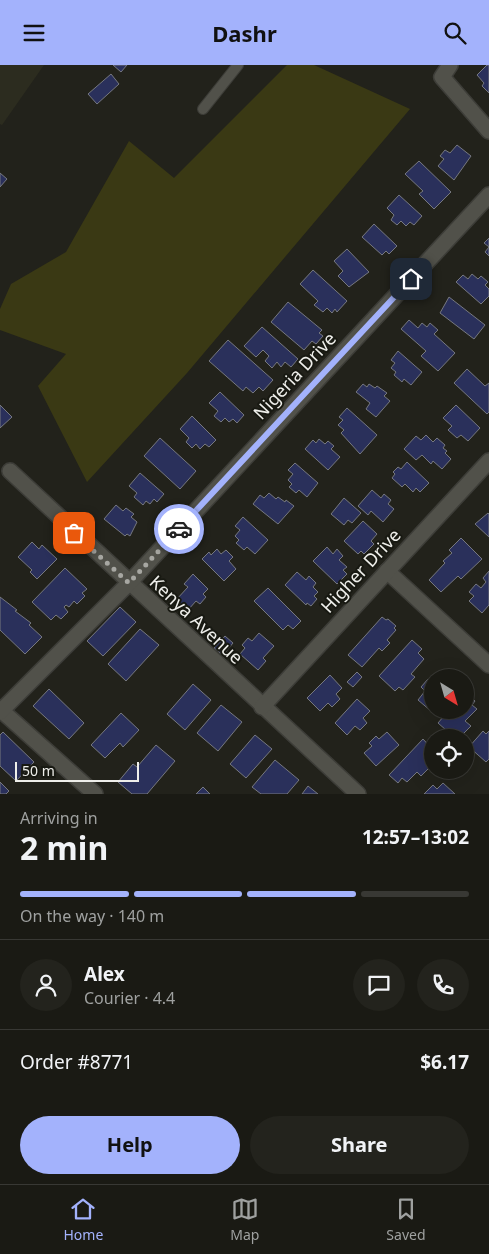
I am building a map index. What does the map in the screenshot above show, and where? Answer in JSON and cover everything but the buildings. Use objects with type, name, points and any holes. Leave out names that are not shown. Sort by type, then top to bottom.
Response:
[{"type":"street","points":[[446,71],[489,131]]},
{"type":"street","name":"Nigeria Drive","points":[[1,712],[129,583],[489,195]]},
{"type":"street","name":"Higher Drive","points":[[262,707],[489,461]]},
{"type":"street","name":"Kenya Avenue","points":[[10,471],[262,707],[358,794]]},
{"type":"street","points":[[387,571],[489,665]]},
{"type":"street","points":[[1,712],[95,794]]},
{"type":"lane","points":[[203,109],[238,65]]},
{"type":"shaded area","points":[[0,65],[44,65],[2,125],[0,124]]},
{"type":"shaded area","points":[[287,65],[314,65],[410,109],[187,373],[87,482],[38,386],[66,354],[0,330],[0,309],[11,284],[66,252],[129,141],[174,178]]},
{"type":"way so far","points":[[74,533],[129,583],[179,529]]},
{"type":"route","points":[[179,529],[411,279]]}]
